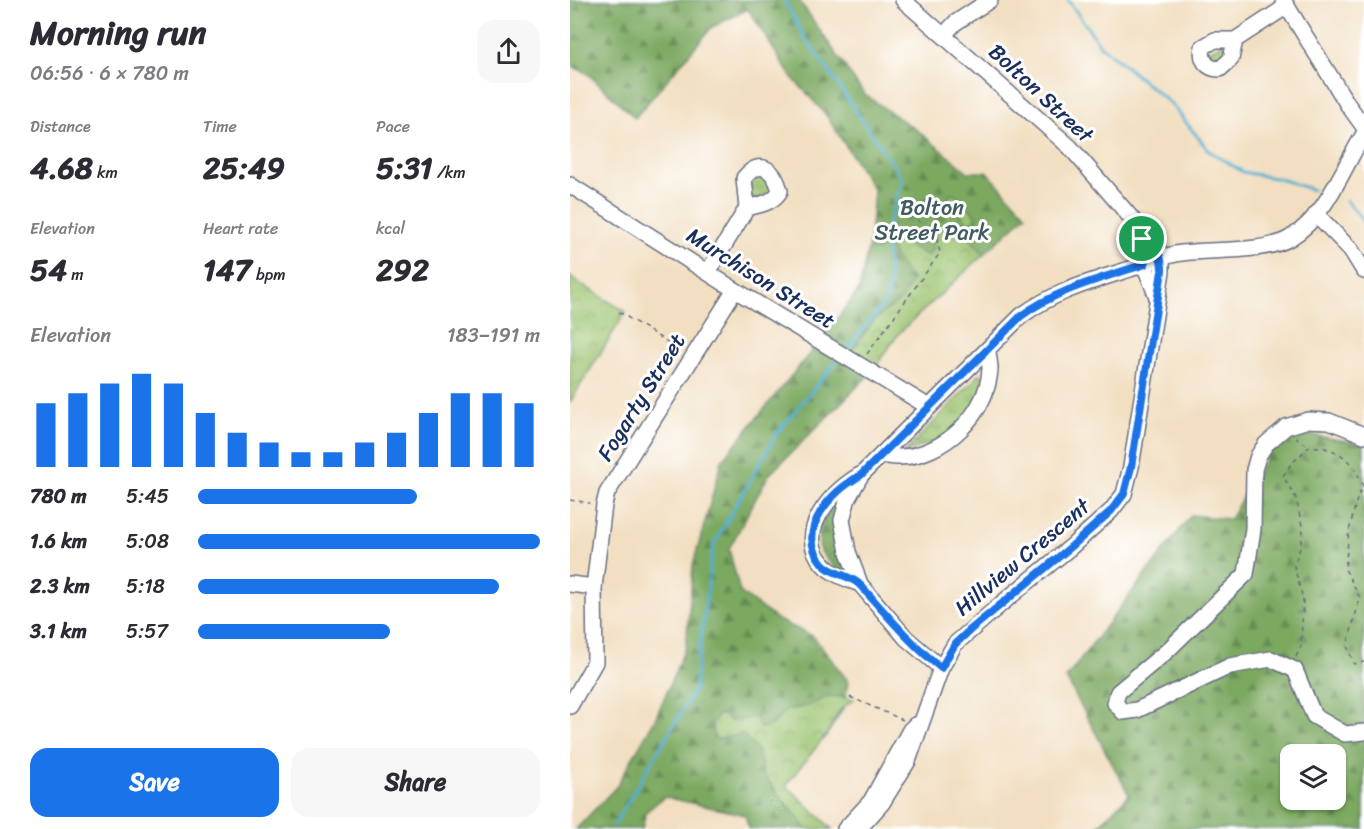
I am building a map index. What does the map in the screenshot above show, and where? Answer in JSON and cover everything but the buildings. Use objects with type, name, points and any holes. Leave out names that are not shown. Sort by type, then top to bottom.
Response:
[{"type":"street","name":"Bolton Street","points":[[903,0],[1070,147],[1158,249],[1161,258]]},
{"type":"street","points":[[944,35],[955,23],[990,0]]},
{"type":"street","points":[[1235,40],[1285,3],[1364,127]]},
{"type":"street","points":[[1338,87],[1364,110]]},
{"type":"street","points":[[860,584],[840,576],[822,563],[817,555],[813,534],[819,513],[827,502],[861,475],[1021,316],[1052,297],[1077,286],[1161,258],[1180,253],[1267,246],[1290,239],[1318,211],[1362,141]]},
{"type":"street","name":"Murchison Street","points":[[570,185],[735,290],[929,407]]},
{"type":"street","points":[[708,273],[747,208]]},
{"type":"street","points":[[1318,211],[1364,252]]},
{"type":"street","points":[[1318,211],[1351,250],[1364,271]]},
{"type":"street","name":"Bolton Street","points":[[1139,229],[1144,247],[1145,264]]},
{"type":"street","name":"Hillview Crescent","points":[[859,829],[882,803],[908,761],[920,721],[941,668],[955,644],[1072,546],[1111,511],[1124,494],[1131,467],[1162,271],[1161,258]]},
{"type":"street","name":"Hillview Crescent","points":[[1145,264],[1157,297]]},
{"type":"street","name":"Fogarty Street","points":[[570,706],[595,663],[594,587],[604,505],[608,493],[735,290]]},
{"type":"street","points":[[881,455],[900,457],[919,453],[940,445],[958,431],[981,401],[990,368],[988,350]]},
{"type":"street","points":[[1364,435],[1329,421],[1308,420],[1286,427],[1266,444],[1258,456],[1254,470],[1253,519],[1246,574],[1167,651],[1118,692],[1115,703],[1123,712],[1137,710],[1230,666],[1271,659],[1295,670],[1314,716],[1345,734],[1364,732]]},
{"type":"street","points":[[861,475],[844,508],[842,520],[848,552],[860,584],[906,638],[941,668]]},
{"type":"street","points":[[570,584],[594,587]]},
{"type":"street","points":[[845,829],[871,801],[910,730],[920,721]]},
{"type":"path","points":[[859,365],[940,253],[936,237],[908,211]]},
{"type":"path","points":[[619,312],[691,357]]},
{"type":"path","points":[[1292,669],[1301,646],[1303,622],[1303,599],[1294,566],[1303,531],[1296,498],[1283,476],[1291,464],[1310,446],[1337,451],[1349,462],[1363,486],[1357,499],[1349,531],[1345,569],[1360,598],[1347,646],[1354,664],[1364,662]]},
{"type":"path","points":[[570,500],[604,505]]},
{"type":"path","points":[[850,697],[920,721]]},
{"type":"green space","name":"Bolton Street Park","points":[[570,0],[799,0],[864,94],[917,130],[968,172],[987,172],[1026,215],[899,333],[872,372],[768,476],[729,549],[740,592],[776,619],[813,636],[848,681],[844,707],[825,738],[786,785],[832,829],[749,829],[745,815],[664,797],[646,812],[642,829],[576,829],[616,787],[656,717],[686,646],[693,565],[722,460],[859,290],[870,239],[874,190],[826,115],[790,75],[748,9],[712,27],[635,118],[587,73],[570,66]]},
{"type":"green space","points":[[1224,43],[1230,50],[1216,63],[1207,52]]},
{"type":"green space","points":[[763,176],[769,179],[768,191],[750,201],[751,185],[755,177]]},
{"type":"green space","points":[[951,194],[963,199],[976,217],[966,234],[984,254],[899,333],[872,372],[847,357],[874,320],[902,299],[912,279],[895,258],[887,240],[893,224],[908,243],[929,256],[936,237],[936,230],[956,232],[966,221],[948,198]]},
{"type":"green space","points":[[570,277],[626,312],[570,402]]},
{"type":"green space","points":[[981,373],[985,383],[976,406],[951,435],[904,453]]},
{"type":"green space","points":[[1282,430],[1364,444],[1364,829],[1095,829],[1129,795],[1066,678],[1191,515],[1230,519]]},
{"type":"green space","points":[[840,493],[851,572],[840,573],[821,551],[819,536],[824,520]]},
{"type":"green space","points":[[829,696],[854,699],[839,711],[826,735],[786,785],[832,829],[807,829],[764,776],[757,750],[743,734],[720,739],[714,738],[712,723],[718,715],[723,715],[731,721],[756,717],[760,728],[771,725],[787,710],[808,706]]},
{"type":"waterway","points":[[784,0],[802,33],[900,175],[902,183],[884,237],[890,277],[887,300],[848,348]]},
{"type":"waterway","points":[[1068,0],[1100,45],[1171,104],[1209,151],[1243,172],[1280,179],[1313,190]]},
{"type":"waterway","points":[[1346,200],[1364,221]]},
{"type":"waterway","points":[[614,825],[694,691],[713,546],[777,433],[837,361]]},
{"type":"route","points":[[1139,229],[1158,249],[1162,271],[1131,467],[1124,494],[1111,511],[1072,546],[955,644],[941,668],[906,638],[860,584],[840,576],[822,563],[813,543],[815,522],[819,513],[837,492],[861,475],[1021,316],[1052,297],[1077,286],[1145,264],[1142,239],[1139,229]]}]
